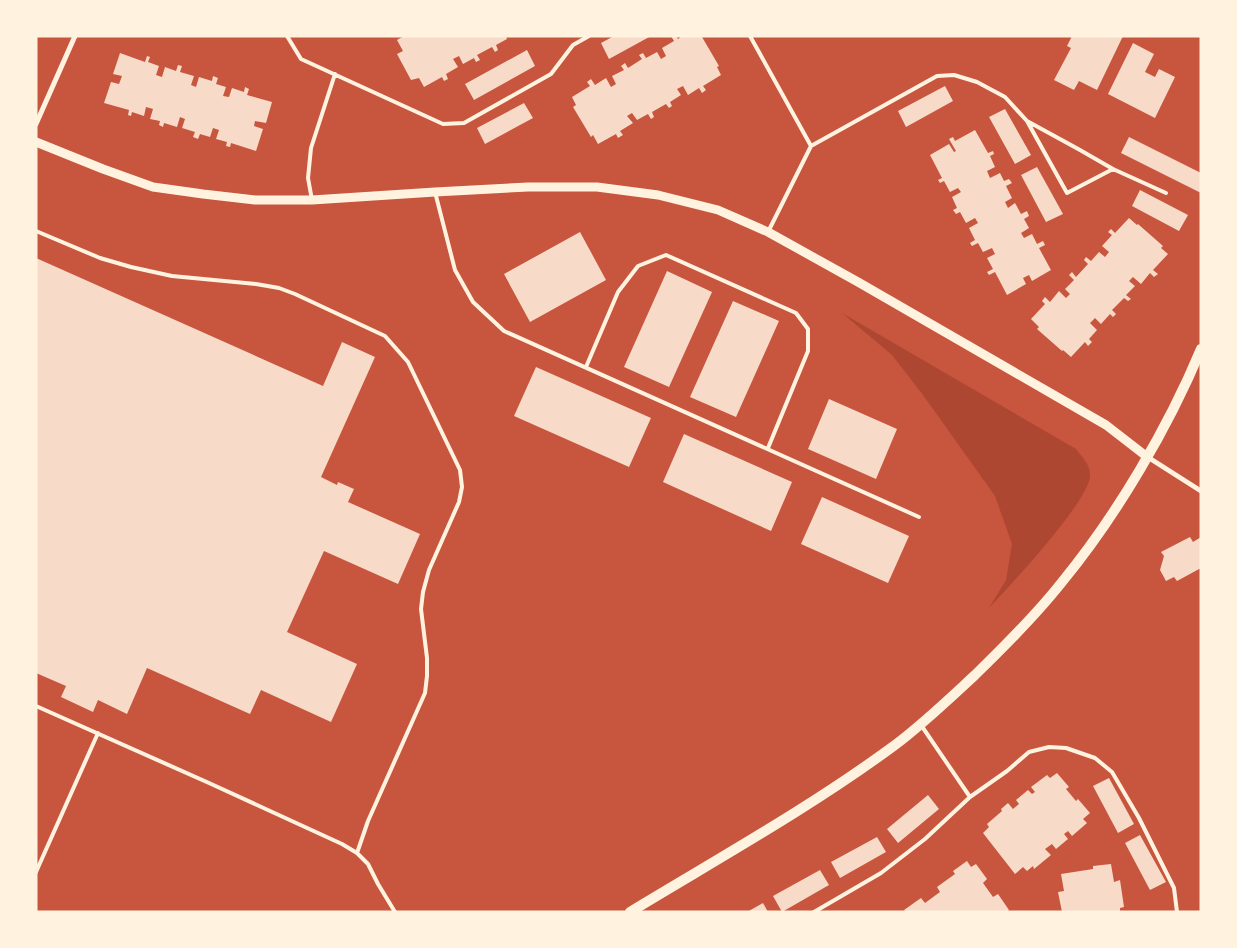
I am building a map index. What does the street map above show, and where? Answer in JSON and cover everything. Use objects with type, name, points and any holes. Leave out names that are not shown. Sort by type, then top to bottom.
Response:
[{"type":"main road","points":[[630,912],[761,834],[855,774],[943,705],[988,663],[1063,582],[1120,501],[1177,401],[1201,349]]},
{"type":"street","points":[[36,124],[75,36]]},
{"type":"street","points":[[36,142],[153,187],[255,200],[312,200],[528,187],[597,187],[658,195],[718,210],[768,232],[1106,425],[1146,456],[1201,491]]},
{"type":"lane","points":[[287,36],[301,58],[442,124],[464,123],[552,74],[573,45],[589,36]]},
{"type":"lane","points":[[750,36],[811,146]]},
{"type":"lane","points":[[312,200],[308,178],[311,148],[335,74]]},
{"type":"lane","points":[[768,232],[811,146],[937,76],[954,75],[977,82],[1005,97],[1027,121],[1067,192],[1113,169]]},
{"type":"lane","points":[[1027,121],[1113,169],[1166,193]]},
{"type":"lane","points":[[435,192],[455,270],[472,302],[504,331],[919,516]]},
{"type":"lane","points":[[36,231],[100,258],[131,267],[172,276],[279,288],[296,294],[385,336],[408,362],[460,470],[462,488],[459,502],[429,570],[423,592],[421,609],[427,658],[425,693],[368,821],[357,853]]},
{"type":"lane","points":[[586,367],[618,292],[638,266],[666,255],[796,313],[808,329],[808,351],[768,448]]},
{"type":"lane","points":[[36,706],[310,828],[357,853],[368,864],[395,912]]},
{"type":"lane","points":[[920,724],[970,798]]},
{"type":"lane","points":[[36,872],[98,733]]},
{"type":"lane","points":[[814,912],[881,873],[926,839],[970,798],[1007,772],[1030,752],[1049,747],[1066,748],[1096,758],[1112,772],[1139,818],[1174,888],[1177,912]]},
{"type":"shaded area","points":[[842,313],[1076,449],[1087,464],[1090,475],[1087,487],[1077,503],[1047,543],[989,608],[1006,580],[1012,544],[995,496],[892,355]]},
{"type":"building","points":[[404,36],[506,36],[507,39],[496,45],[498,50],[495,52],[492,47],[477,55],[480,60],[476,62],[474,58],[463,64],[459,56],[453,59],[458,67],[446,74],[448,79],[444,81],[442,77],[424,87],[419,78],[411,80],[397,54],[403,51],[397,40]]},
{"type":"building","points":[[614,36],[651,36],[609,59],[601,43]]},
{"type":"building","points":[[671,36],[676,36],[678,39],[682,36],[702,37],[719,66],[717,67],[721,75],[703,86],[706,90],[702,93],[699,88],[688,95],[683,86],[677,89],[681,95],[670,102],[672,106],[669,108],[666,104],[652,112],[654,117],[651,119],[648,114],[637,120],[632,113],[627,116],[633,123],[620,131],[623,135],[618,138],[616,134],[598,144],[593,135],[591,137],[573,107],[576,105],[572,97],[590,86],[587,82],[591,79],[595,85],[606,78],[611,87],[616,84],[612,76],[624,70],[621,66],[625,63],[628,68],[642,59],[639,55],[643,53],[646,58],[657,52],[661,59],[666,56],[662,48],[674,41]]},
{"type":"building","points":[[1072,36],[1123,36],[1097,90],[1079,81],[1074,90],[1054,80],[1071,48],[1067,46]]},
{"type":"building","points":[[1133,43],[1154,54],[1145,72],[1155,77],[1159,69],[1175,77],[1155,118],[1108,94]]},
{"type":"building","points":[[527,50],[535,66],[474,100],[465,84]]},
{"type":"building","points":[[120,53],[145,62],[147,56],[150,57],[148,62],[159,66],[156,75],[162,77],[165,67],[176,71],[178,65],[182,66],[180,72],[194,76],[191,85],[196,87],[199,77],[212,81],[213,76],[218,78],[216,84],[226,87],[223,96],[229,97],[232,88],[244,92],[245,87],[249,89],[247,95],[272,102],[266,123],[255,121],[254,126],[263,129],[256,151],[231,143],[230,147],[226,146],[227,142],[216,139],[219,130],[213,128],[210,137],[200,134],[198,139],[193,137],[195,132],[182,128],[185,119],[180,117],[177,127],[164,123],[163,127],[159,125],[160,121],[150,119],[153,109],[146,107],[144,116],[132,112],[131,116],[128,115],[129,110],[104,103],[111,82],[119,84],[122,76],[113,74]]},
{"type":"building","points":[[945,86],[953,101],[906,127],[898,111]]},
{"type":"building","points":[[524,103],[533,118],[485,144],[477,128]]},
{"type":"building","points":[[1005,109],[1031,155],[1015,164],[989,117]]},
{"type":"building","points":[[975,130],[988,153],[993,151],[994,154],[990,156],[995,167],[987,171],[990,178],[1000,173],[1004,181],[1009,179],[1012,183],[1006,186],[1012,198],[1005,202],[1008,208],[1015,203],[1021,214],[1027,211],[1029,216],[1024,219],[1029,228],[1021,233],[1024,238],[1032,234],[1037,244],[1043,241],[1045,245],[1039,248],[1051,270],[1032,281],[1029,275],[1023,278],[1026,284],[1007,295],[995,272],[989,275],[987,272],[993,269],[987,258],[995,254],[992,248],[983,252],[978,243],[972,246],[970,243],[975,240],[969,228],[978,223],[975,218],[966,223],[960,212],[956,214],[953,210],[957,208],[952,197],[961,192],[958,188],[950,192],[944,181],[940,183],[938,180],[942,178],[930,155],[949,144],[954,152],[956,151],[949,139],[953,137],[955,141]]},
{"type":"building","points":[[1129,137],[1201,173],[1201,193],[1121,153]]},
{"type":"building","points":[[1037,167],[1063,214],[1046,222],[1021,175]]},
{"type":"building","points":[[1140,190],[1188,215],[1179,231],[1132,206]]},
{"type":"building","points":[[1129,218],[1163,246],[1161,248],[1168,254],[1153,270],[1158,274],[1154,277],[1150,273],[1141,284],[1133,277],[1129,281],[1135,286],[1126,295],[1131,299],[1128,301],[1124,298],[1112,310],[1116,314],[1113,317],[1110,314],[1101,324],[1095,318],[1090,323],[1097,330],[1089,339],[1092,342],[1088,346],[1085,342],[1071,357],[1037,329],[1039,327],[1031,319],[1045,304],[1042,301],[1045,297],[1050,302],[1059,291],[1066,298],[1070,294],[1065,289],[1074,280],[1069,275],[1072,272],[1076,277],[1088,264],[1084,260],[1086,257],[1091,261],[1099,252],[1105,257],[1109,252],[1102,246],[1112,235],[1108,232],[1111,229],[1115,233]]},
{"type":"building","points":[[580,232],[606,280],[530,322],[504,274]]},
{"type":"building","points":[[36,258],[323,386],[342,342],[375,357],[321,477],[337,485],[338,482],[354,489],[348,502],[420,534],[398,584],[324,551],[287,632],[357,664],[331,722],[261,690],[250,714],[147,668],[127,714],[98,700],[93,712],[61,697],[66,686],[36,673]]},
{"type":"building","points":[[667,271],[712,292],[669,387],[624,367]]},
{"type":"building","points":[[733,301],[779,321],[736,417],[690,397]]},
{"type":"building","points":[[536,367],[651,418],[629,467],[514,416]]},
{"type":"building","points":[[829,399],[897,429],[876,479],[808,449]]},
{"type":"building","points":[[684,434],[792,482],[771,531],[663,482]]},
{"type":"building","points":[[822,497],[909,536],[888,583],[801,544]]},
{"type":"building","points":[[1190,537],[1193,542],[1201,537],[1201,568],[1177,581],[1174,577],[1166,581],[1160,570],[1164,556],[1161,552]]},
{"type":"building","points":[[1057,773],[1069,787],[1066,789],[1090,813],[1083,819],[1087,823],[1072,836],[1068,831],[1064,834],[1068,839],[1056,849],[1052,844],[1045,849],[1051,855],[1034,869],[1033,866],[1027,871],[1023,867],[1015,874],[983,833],[989,827],[987,824],[1008,803],[1013,809],[1019,804],[1016,800],[1028,790],[1032,794],[1035,792],[1031,787],[1047,775],[1050,778]]},
{"type":"building","points":[[1109,778],[1134,824],[1118,833],[1093,786]]},
{"type":"building","points":[[928,795],[939,809],[898,843],[887,829]]},
{"type":"building","points":[[1140,835],[1166,882],[1150,890],[1125,843]]},
{"type":"building","points":[[877,837],[886,852],[840,878],[831,862]]},
{"type":"building","points":[[967,861],[971,867],[976,864],[987,879],[983,883],[993,897],[998,894],[1009,910],[1006,912],[906,912],[904,910],[921,898],[925,903],[940,892],[937,887],[955,874],[953,871]]},
{"type":"building","points":[[1111,864],[1114,882],[1120,880],[1124,907],[1120,908],[1120,912],[1062,912],[1058,892],[1064,891],[1061,874],[1093,869],[1093,866]]},
{"type":"building","points":[[820,870],[829,885],[782,912],[773,896]]},
{"type":"building","points":[[763,903],[768,912],[747,912]]}]
